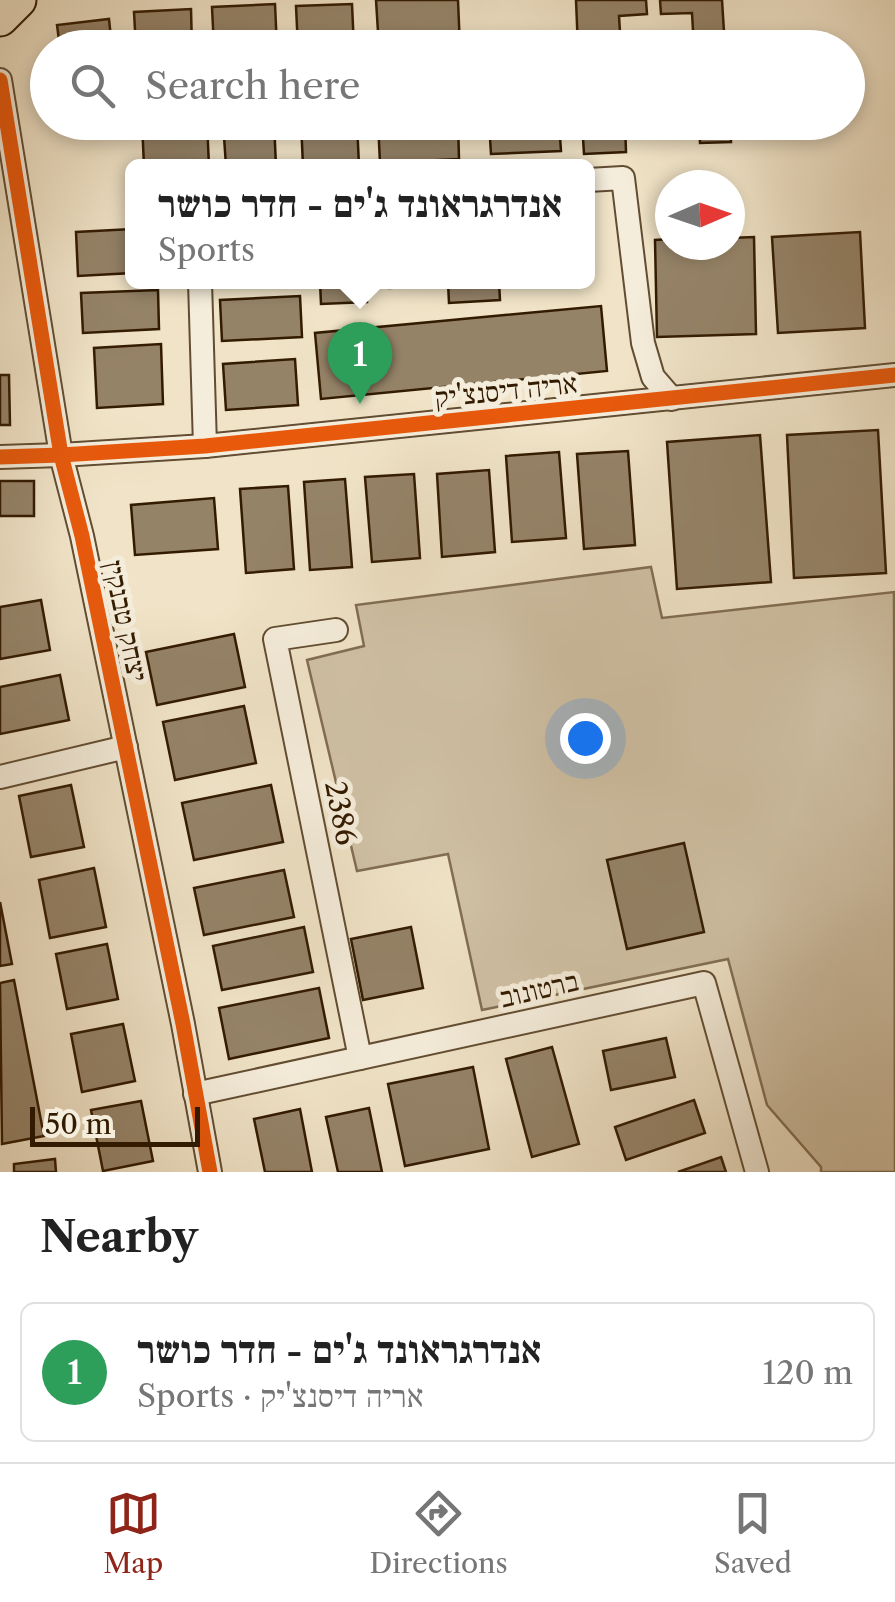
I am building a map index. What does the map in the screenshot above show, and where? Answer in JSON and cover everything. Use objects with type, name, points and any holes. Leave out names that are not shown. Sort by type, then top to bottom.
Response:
[{"type":"main road","points":[[0,18],[18,0]]},
{"type":"street","name":"יצחק טבנקין","points":[[0,80],[61,455],[126,746],[210,1172]]},
{"type":"street","points":[[595,180],[623,178],[643,343],[653,377],[672,399]]},
{"type":"street","points":[[200,289],[205,446]]},
{"type":"street","name":"אריה דיסנצ'יק","points":[[0,456],[205,446],[895,375]]},
{"type":"street","name":"2386","points":[[336,630],[275,640],[360,1058]]},
{"type":"street","points":[[0,777],[126,746]]},
{"type":"street","name":"ברטונוב","points":[[196,1094],[704,983],[757,1172]]},
{"type":"shaded area","points":[[651,567],[662,618],[894,592],[895,1172],[821,1172],[821,1167],[767,1105],[728,959],[482,1010],[448,854],[357,871],[307,660],[364,646],[356,605]]},
{"type":"building","points":[[376,0],[458,0],[459,30],[378,30]]},
{"type":"building","points":[[576,0],[646,0],[647,14],[619,16],[620,30],[577,30]]},
{"type":"building","points":[[660,0],[722,0],[724,30],[693,30],[692,13],[661,14]]},
{"type":"building","points":[[275,4],[276,30],[213,30],[212,7]]},
{"type":"building","points":[[352,4],[353,30],[297,30],[296,6]]},
{"type":"building","points":[[191,9],[192,30],[135,30],[134,12]]},
{"type":"building","points":[[109,19],[110,30],[58,30],[57,25]]},
{"type":"building","points":[[143,140],[208,140],[209,159],[144,159]]},
{"type":"building","points":[[224,140],[275,140],[276,159],[226,159]]},
{"type":"building","points":[[302,140],[358,140],[359,159],[303,159]]},
{"type":"building","points":[[379,140],[458,140],[459,159],[380,159]]},
{"type":"building","points":[[490,140],[560,140],[561,151],[491,154]]},
{"type":"building","points":[[583,140],[626,140],[626,152],[584,154]]},
{"type":"building","points":[[700,140],[731,140],[731,142]]},
{"type":"building","points":[[125,229],[125,273],[78,276],[76,232]]},
{"type":"building","points":[[860,232],[865,328],[778,333],[772,237]]},
{"type":"building","points":[[745,237],[754,237],[756,334],[657,337],[655,260],[745,260]]},
{"type":"building","points":[[320,289],[366,289],[367,302],[321,304]]},
{"type":"building","points":[[448,289],[499,289],[500,300],[449,303]]},
{"type":"building","points":[[158,290],[159,329],[83,333],[81,293]]},
{"type":"building","points":[[300,296],[302,337],[222,341],[220,300]]},
{"type":"building","points":[[601,306],[607,371],[321,399],[315,333]]},
{"type":"building","points":[[161,344],[163,404],[97,408],[94,348]]},
{"type":"building","points":[[295,359],[298,405],[226,410],[223,364]]},
{"type":"building","points":[[0,375],[9,375],[10,425],[0,425]]},
{"type":"building","points":[[878,430],[886,573],[794,578],[787,435]]},
{"type":"building","points":[[760,435],[771,582],[677,589],[667,442]]},
{"type":"building","points":[[628,451],[635,545],[584,549],[577,454]]},
{"type":"building","points":[[559,452],[566,538],[512,542],[506,456]]},
{"type":"building","points":[[489,470],[495,552],[442,557],[437,474]]},
{"type":"building","points":[[414,474],[420,558],[372,562],[365,477]]},
{"type":"building","points":[[345,479],[352,567],[310,570],[304,482]]},
{"type":"building","points":[[0,481],[34,481],[34,516],[0,516]]},
{"type":"building","points":[[288,486],[294,569],[246,573],[240,489]]},
{"type":"building","points":[[214,498],[218,549],[135,555],[131,505]]},
{"type":"building","points":[[41,600],[50,650],[0,659],[0,607]]},
{"type":"building","points":[[234,634],[245,687],[157,705],[146,652]]},
{"type":"building","points":[[60,675],[69,720],[0,734],[0,687]]},
{"type":"building","points":[[244,706],[256,763],[175,780],[163,722]]},
{"type":"building","points":[[71,785],[84,847],[31,857],[19,796]]},
{"type":"building","points":[[271,785],[283,842],[194,860],[182,803]]},
{"type":"building","points":[[684,843],[704,932],[627,949],[607,860]]},
{"type":"building","points":[[94,868],[106,927],[50,938],[39,880]]},
{"type":"building","points":[[284,870],[294,917],[204,935],[194,888]]},
{"type":"building","points":[[0,902],[12,964],[0,966]]},
{"type":"building","points":[[304,927],[313,972],[222,990],[213,946]]},
{"type":"building","points":[[411,927],[423,988],[363,1000],[351,939]]},
{"type":"building","points":[[107,944],[118,999],[67,1009],[56,954]]},
{"type":"building","points":[[14,980],[44,1136],[2,1144],[0,983]]},
{"type":"building","points":[[319,988],[329,1038],[229,1059],[219,1008]]},
{"type":"building","points":[[123,1024],[135,1081],[82,1092],[71,1034]]},
{"type":"building","points":[[666,1038],[675,1077],[611,1090],[603,1051]]},
{"type":"building","points":[[552,1047],[579,1144],[532,1157],[506,1059]]},
{"type":"building","points":[[473,1067],[489,1149],[405,1166],[388,1084]]},
{"type":"building","points":[[694,1100],[705,1133],[626,1160],[615,1127]]},
{"type":"building","points":[[141,1101],[153,1161],[103,1171],[91,1110]]},
{"type":"building","points":[[369,1108],[382,1172],[338,1172],[326,1117]]},
{"type":"building","points":[[300,1109],[312,1172],[265,1172],[254,1119]]},
{"type":"building","points":[[721,1157],[726,1172],[678,1172]]},
{"type":"building","points":[[55,1159],[56,1172],[14,1172],[14,1164]]},
{"type":"cycle path","points":[[0,80],[61,455],[82,536],[210,1172]]},
{"type":"cycle path","points":[[0,457],[205,446],[895,375]]},
{"type":"place","name":"אנדרגראונד ג'ים - חדר כושר","points":[[360,404]]}]
